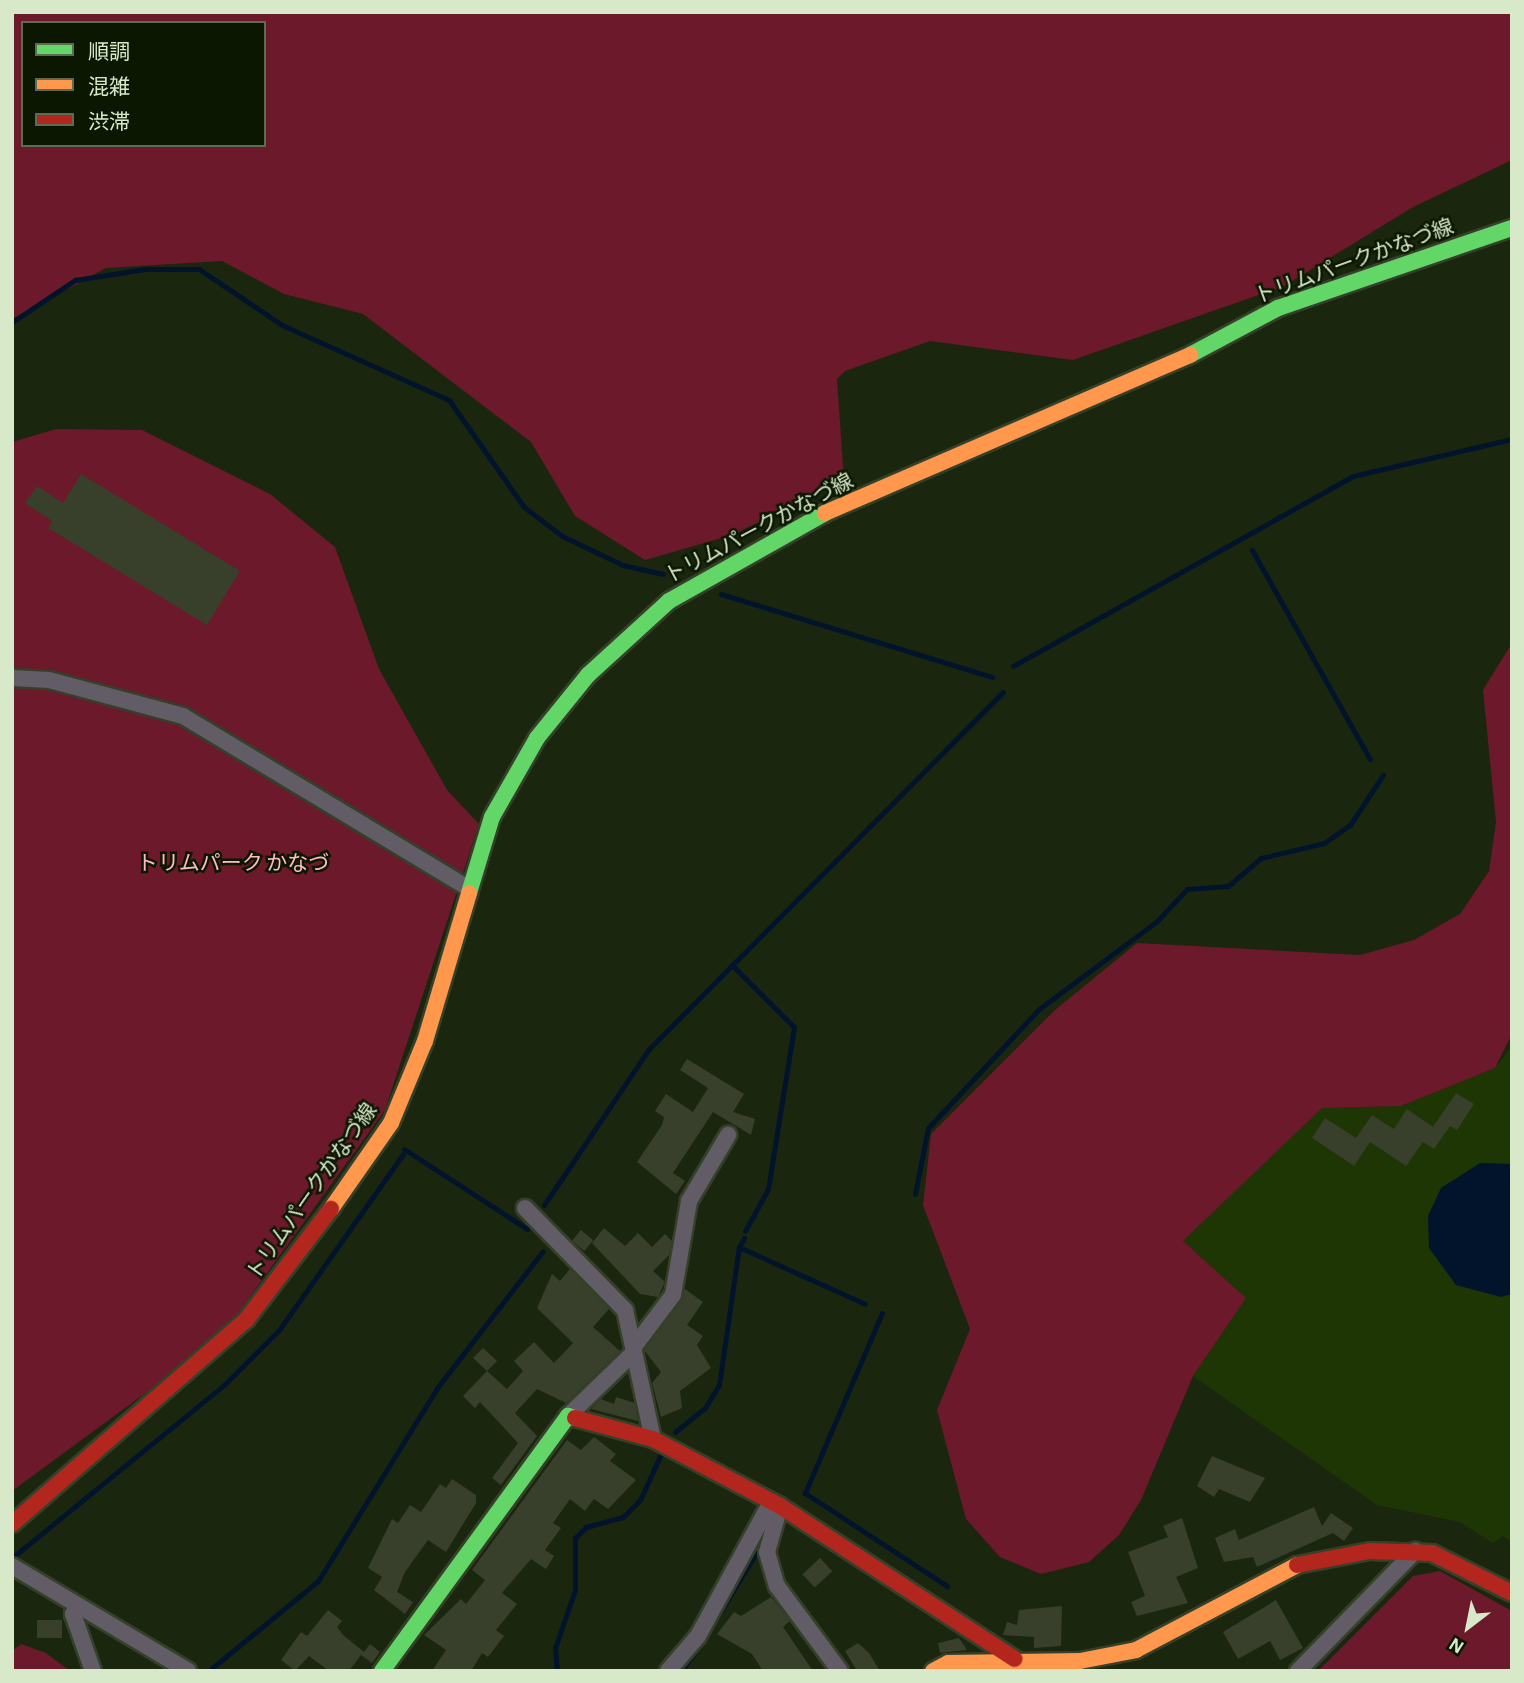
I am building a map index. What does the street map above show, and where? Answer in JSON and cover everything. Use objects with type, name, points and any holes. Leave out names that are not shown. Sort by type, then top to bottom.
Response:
[{"type":"main road","name":"トリムパークかなづ線","points":[[12,1524],[246,1320],[313,1235],[391,1123],[425,1041],[468,888],[492,817],[537,738],[588,675],[669,601],[817,517],[1196,352],[1278,308],[1512,228]]},
{"type":"main road","points":[[382,1671],[568,1416],[653,1439],[776,1504],[1015,1659]]},
{"type":"main road","points":[[933,1671],[948,1663],[1015,1659],[1080,1661],[1136,1650],[1208,1618],[1310,1559],[1415,1551],[1451,1558],[1512,1593]]},
{"type":"street","points":[[12,678],[48,680],[183,716],[468,888]]},
{"type":"street","points":[[568,1416],[632,1352],[673,1295],[689,1202],[728,1135]]},
{"type":"street","points":[[525,1208],[615,1295],[653,1439]]},
{"type":"street","points":[[668,1671],[698,1636],[776,1504]]},
{"type":"street","points":[[776,1504],[767,1552],[777,1586],[840,1671]]},
{"type":"street","points":[[1298,1671],[1415,1551]]},
{"type":"street","points":[[12,1566],[188,1671]]},
{"type":"street","points":[[80,1609],[73,1615],[93,1671]]},
{"type":"shaded area","points":[[1512,1046],[1512,1542],[1503,1536],[1493,1543],[1460,1522],[1377,1505],[1193,1376],[1246,1298],[1183,1241],[1322,1107],[1401,1106],[1495,1068]]},
{"type":"green space","points":[[12,12],[1512,12],[1512,160],[1413,207],[1284,286],[1073,360],[930,341],[845,371],[837,379],[844,481],[732,535],[645,560],[575,516],[531,442],[363,314],[284,294],[222,261],[106,268],[12,319]]},
{"type":"green space","name":"トリムパーク かなづ","points":[[56,429],[142,430],[270,494],[335,547],[379,669],[447,790],[479,824],[385,1110],[236,1316],[200,1353],[12,1491],[12,442]]},
{"type":"green space","points":[[1512,643],[1512,1034],[1495,1068],[1401,1106],[1322,1108],[1183,1241],[1246,1298],[1193,1376],[1141,1500],[1119,1535],[1089,1562],[1041,1574],[1000,1557],[966,1519],[937,1410],[970,1329],[923,1205],[931,1134],[1055,1010],[1137,943],[1360,955],[1414,940],[1460,914],[1489,871],[1496,822],[1483,690]]},
{"type":"green space","points":[[1440,1571],[1512,1611],[1512,1671],[1318,1671],[1413,1576]]},
{"type":"green space","points":[[21,1644],[46,1653],[70,1671],[12,1671],[12,1651]]},
{"type":"water","points":[[1480,1163],[1512,1164],[1512,1294],[1501,1297],[1456,1285],[1429,1248],[1428,1216],[1441,1188]]},
{"type":"building","points":[[81,474],[240,571],[207,625],[48,528],[52,521],[25,503],[37,486],[63,503]]},
{"type":"building","points":[[687,1059],[744,1094],[733,1112],[755,1119],[751,1135],[713,1112],[673,1173],[685,1181],[676,1194],[637,1162],[662,1125],[664,1117],[655,1111],[666,1094],[693,1112],[708,1088],[680,1070]]},
{"type":"building","points":[[1456,1093],[1474,1104],[1457,1130],[1450,1126],[1434,1149],[1423,1142],[1406,1166],[1370,1142],[1354,1166],[1312,1138],[1325,1118],[1356,1138],[1372,1115],[1394,1129],[1407,1109],[1433,1127]]},
{"type":"building","points":[[604,1228],[625,1246],[638,1233],[652,1247],[665,1234],[672,1241],[669,1255],[653,1271],[665,1282],[658,1297],[640,1294],[592,1243]]},
{"type":"building","points":[[581,1230],[593,1240],[584,1251],[572,1241]]},
{"type":"building","points":[[570,1269],[609,1309],[593,1327],[620,1351],[566,1403],[537,1389],[515,1413],[537,1436],[501,1485],[492,1478],[518,1443],[480,1402],[475,1408],[463,1396],[487,1371],[507,1389],[523,1371],[514,1361],[534,1342],[554,1363],[573,1343],[537,1308],[552,1274],[560,1281]]},
{"type":"building","points":[[685,1289],[703,1302],[687,1325],[703,1336],[697,1345],[711,1368],[680,1391],[682,1408],[661,1417],[652,1383],[661,1372],[644,1350]]},
{"type":"building","points":[[483,1348],[497,1361],[487,1371],[473,1358]]},
{"type":"building","points":[[616,1397],[635,1403],[638,1421],[591,1409],[601,1399],[614,1404]]},
{"type":"building","points":[[594,1437],[616,1454],[610,1461],[636,1480],[608,1509],[594,1499],[585,1511],[570,1499],[553,1523],[561,1528],[545,1550],[554,1556],[546,1569],[531,1559],[502,1593],[517,1604],[496,1630],[504,1636],[488,1657],[482,1653],[471,1671],[432,1671],[446,1650],[424,1635],[461,1599],[466,1604],[485,1580],[472,1570],[567,1440],[581,1450]]},
{"type":"building","points":[[1212,1456],[1265,1478],[1250,1502],[1219,1489],[1214,1497],[1197,1486]]},
{"type":"building","points":[[452,1479],[476,1495],[476,1503],[446,1552],[428,1540],[405,1572],[397,1592],[413,1602],[405,1614],[374,1590],[382,1577],[368,1568],[392,1519],[398,1523],[410,1505],[421,1512],[440,1484],[446,1488]]},
{"type":"building","points":[[1314,1507],[1322,1526],[1331,1513],[1353,1528],[1344,1541],[1333,1533],[1257,1567],[1253,1557],[1224,1562],[1215,1538],[1235,1529],[1239,1540]]},
{"type":"building","points":[[1182,1518],[1198,1568],[1176,1577],[1188,1603],[1137,1616],[1131,1602],[1145,1596],[1128,1552],[1168,1537],[1163,1526]]},
{"type":"building","points":[[820,1558],[832,1571],[815,1588],[802,1574]]},
{"type":"building","points":[[771,1597],[790,1621],[783,1627],[813,1671],[763,1671],[752,1654],[717,1634],[734,1612],[741,1616]]},
{"type":"building","points":[[1276,1600],[1303,1648],[1280,1660],[1270,1641],[1238,1659],[1223,1632]]},
{"type":"building","points":[[1062,1606],[1061,1646],[1034,1648],[1034,1637],[1003,1635],[1007,1622],[1017,1625],[1019,1610]]},
{"type":"building","points":[[328,1610],[342,1621],[337,1627],[343,1635],[364,1652],[370,1644],[380,1652],[372,1663],[361,1655],[349,1671],[329,1671],[309,1656],[295,1671],[281,1660],[301,1632],[307,1636]]},
{"type":"building","points":[[37,1620],[62,1620],[62,1638],[37,1638]]},
{"type":"building","points":[[959,1638],[967,1650],[940,1653],[938,1643]]},
{"type":"building","points":[[858,1643],[869,1653],[880,1671],[857,1671],[845,1651]]},
{"type":"waterway","points":[[12,322],[75,280],[145,269],[199,269],[282,325],[449,400],[524,507],[562,536],[623,565],[663,574]]},
{"type":"waterway","points":[[1013,666],[1353,476],[1512,439]]},
{"type":"waterway","points":[[1252,550],[1370,759]]},
{"type":"waterway","points":[[721,594],[993,677]]},
{"type":"waterway","points":[[544,1205],[648,1050],[1003,692]]},
{"type":"waterway","points":[[915,1194],[928,1128],[1039,1009],[1157,921],[1187,889],[1228,886],[1261,858],[1324,843],[1350,825],[1383,775]]},
{"type":"waterway","points":[[732,965],[794,1027],[768,1189],[745,1231]]},
{"type":"waterway","points":[[404,1149],[527,1229]]},
{"type":"waterway","points":[[13,1557],[224,1385],[279,1330],[403,1154]]},
{"type":"waterway","points":[[744,1238],[739,1247],[865,1304]]},
{"type":"waterway","points":[[675,1432],[705,1408],[719,1385],[739,1247]]},
{"type":"waterway","points":[[212,1668],[318,1581],[437,1388],[543,1251]]},
{"type":"waterway","points":[[882,1313],[805,1493],[947,1586]]},
{"type":"waterway","points":[[557,1671],[555,1648],[575,1590],[575,1538],[586,1527],[623,1517],[640,1500],[661,1454]]},
{"type":"waterway","points":[[716,1619],[758,1550]]},
{"type":"waterway","points":[[681,1671],[704,1639]]},
{"type":"traffic: fast","points":[[1190,355],[1278,308],[1512,228]]},
{"type":"traffic: fast","points":[[469,893],[492,817],[537,738],[588,675],[669,601],[825,513]]},
{"type":"traffic: fast","points":[[382,1671],[568,1416],[575,1418]]},
{"type":"traffic: slow","points":[[825,513],[1190,355]]},
{"type":"traffic: slow","points":[[331,1209],[391,1123],[425,1041],[469,893]]},
{"type":"traffic: slow","points":[[933,1671],[948,1663],[1080,1661],[1136,1650],[1297,1565]]},
{"type":"traffic: jam","points":[[12,1524],[246,1320],[331,1209]]},
{"type":"traffic: jam","points":[[575,1418],[653,1439],[780,1506],[1015,1659]]},
{"type":"traffic: jam","points":[[1297,1565],[1370,1551],[1432,1553],[1512,1593]]}]
